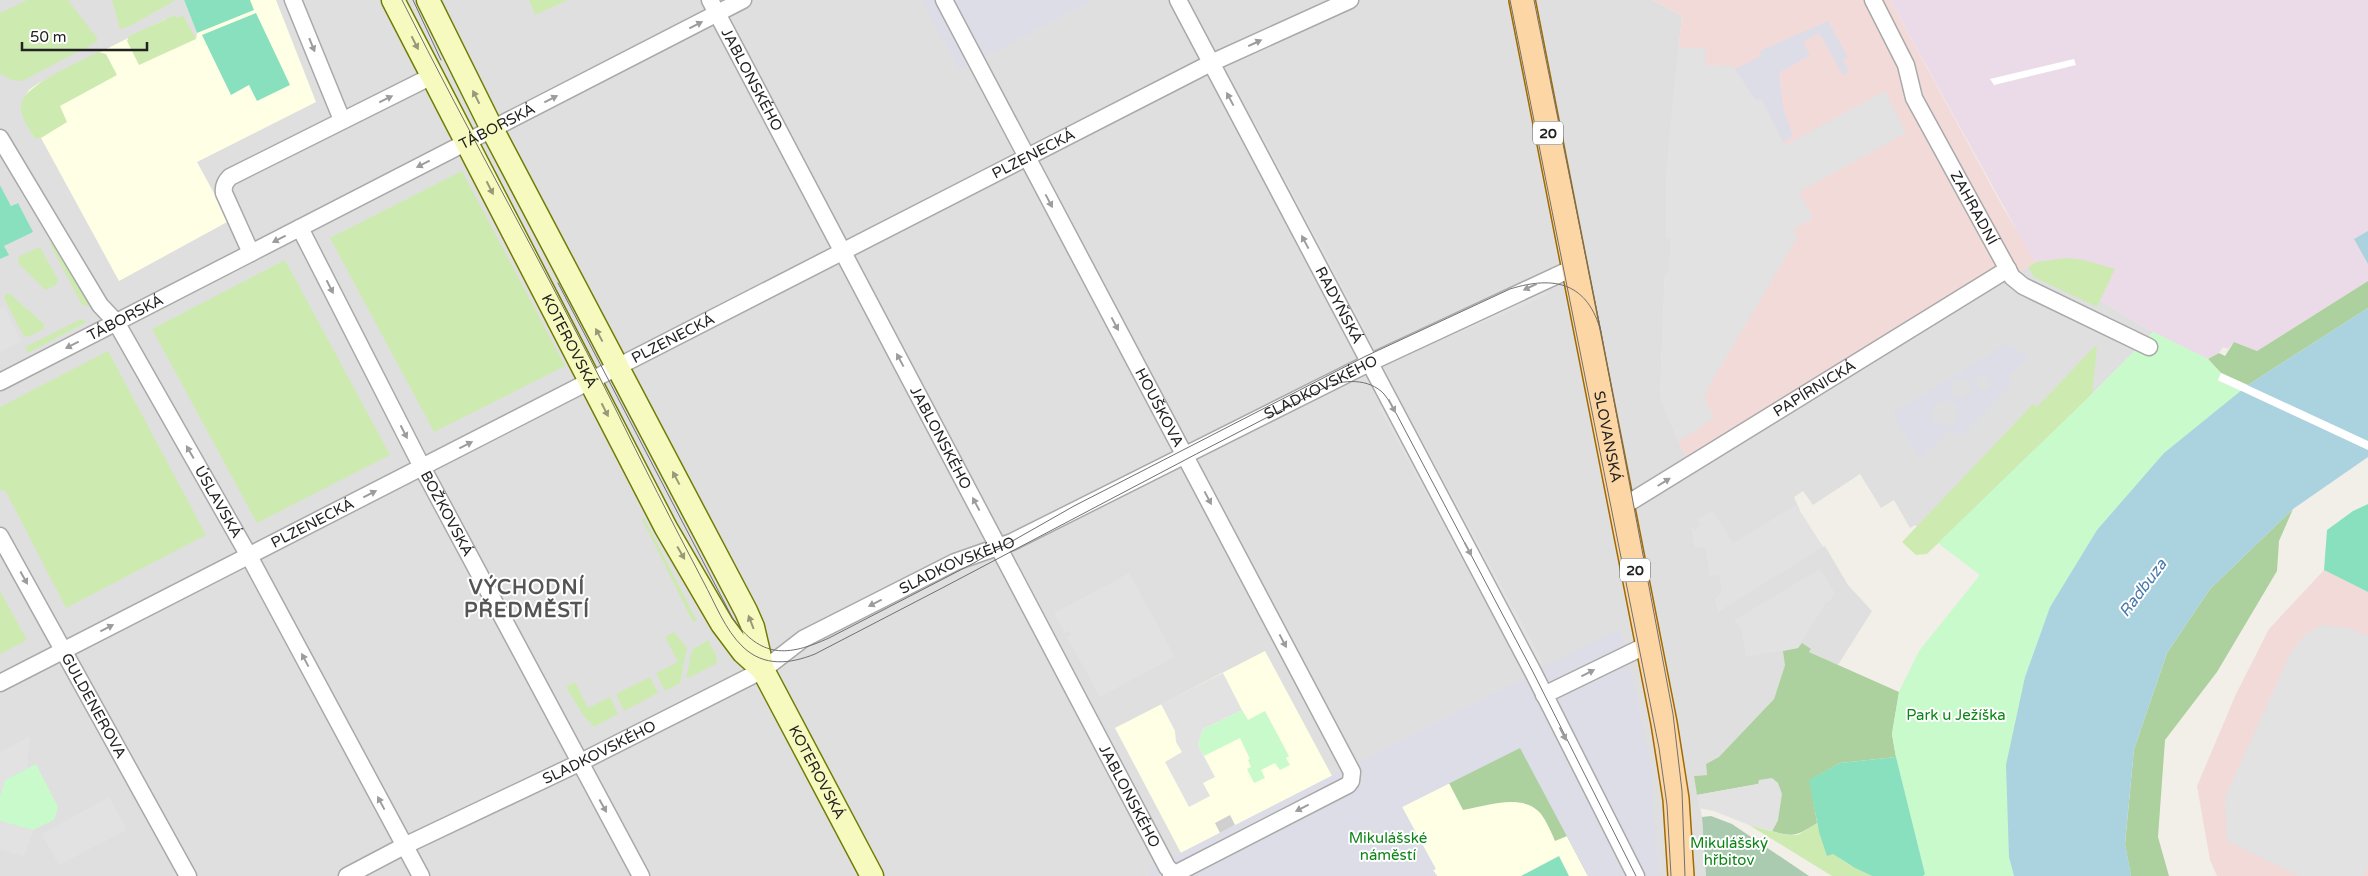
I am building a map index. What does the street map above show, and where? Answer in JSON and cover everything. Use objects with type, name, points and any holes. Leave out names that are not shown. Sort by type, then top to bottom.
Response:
[{"type":"main road","name":"SLOVANSKÁ","points":[[1522,0],[1668,742],[1676,799],[1681,876]]},
{"type":"street","points":[[293,0],[342,120]]},
{"type":"street","name":"KOTEROVSKÁ","points":[[393,0],[666,528],[722,624],[743,652],[762,670]]},
{"type":"street","name":"KOTEROVSKÁ","points":[[428,0],[492,129],[616,368],[746,612],[753,627],[762,670],[872,876]]},
{"type":"street","name":"TÁBORSKÁ","points":[[0,382],[492,129],[714,7],[744,0]]},
{"type":"street","name":"HOUŠKOVA","points":[[944,0],[1352,772],[1348,785],[1174,875]]},
{"type":"street","name":"RADYŇSKÁ","points":[[1178,0],[1543,692]]},
{"type":"street","name":"PLZENECKÁ","points":[[0,683],[1211,64],[1350,0]]},
{"type":"street","name":"ZAHRADNÍ","points":[[1873,0],[1906,65],[1914,98],[2016,282],[2149,347]]},
{"type":"street","name":"JABLONSKÉHO","points":[[714,7],[1167,867],[1174,875]]},
{"type":"street","points":[[251,253],[224,193],[226,181],[230,177],[432,76]]},
{"type":"street","name":"ÚSLAVSKÁ","points":[[0,138],[100,305],[116,322],[249,556],[421,876]]},
{"type":"street","name":"BOŽKOVSKÁ","points":[[300,228],[422,467],[579,764],[641,876]]},
{"type":"street","name":"SLADKOVSKÉHO","points":[[347,876],[404,846],[579,764],[762,670],[803,639],[956,562],[999,547],[1369,363],[1575,267]]},
{"type":"street","name":"PAPÍRNICKÁ","points":[[1622,507],[2008,269]]},
{"type":"street","name":"GULDENEROVA","points":[[0,536],[188,876]]},
{"type":"street","points":[[1636,876],[1543,692],[1649,644]]},
{"type":"shaded area","points":[[0,0],[1653,0],[1682,16],[1670,137],[1666,239],[1670,238],[1670,256],[1669,273],[1665,274],[1660,397],[1693,471],[2036,262],[2153,332],[2092,394],[1938,543],[1915,525],[1910,528],[1894,500],[1881,508],[1860,474],[1813,505],[1803,491],[1794,497],[1801,513],[1823,547],[1825,546],[1848,585],[1872,611],[1838,665],[1809,652],[1785,665],[1774,699],[1719,758],[1706,764],[1707,775],[1694,776],[1702,817],[1706,876],[0,876],[0,259],[8,255],[4,246],[17,203],[11,206],[0,185]]},
{"type":"shaded area","points":[[184,0],[276,0],[316,102],[197,162],[229,221],[119,281],[41,138],[34,138],[23,117],[21,105],[29,90],[39,83],[166,19],[196,39],[197,33]]},
{"type":"shaded area","points":[[922,0],[1094,0],[959,70]]},
{"type":"shaded area","points":[[1653,0],[1890,0],[2004,209],[2036,262],[1693,471],[1678,442],[1660,397],[1665,274],[1669,273],[1670,256],[1670,239],[1666,239],[1666,174],[1682,16]]},
{"type":"shaded area","points":[[1890,0],[2368,0],[2368,281],[2257,351],[2234,342],[2228,349],[2223,347],[2219,353],[2208,359],[2153,332],[2036,262],[2031,256]]},
{"type":"shaded area","points":[[1828,21],[1848,57],[1843,60],[1849,71],[1843,75],[1819,33],[1803,42],[1810,55],[1779,73],[1783,108],[1793,136],[1783,142],[1762,100],[1755,99],[1735,69],[1761,56],[1760,51]]},
{"type":"shaded area","points":[[1678,47],[1706,49],[1705,65],[1733,66],[1755,99],[1762,100],[1785,145],[1885,91],[1906,133],[1799,192],[1813,218],[1793,229],[1797,238],[1706,391],[1705,400],[1714,418],[1678,442],[1660,397],[1665,274],[1669,273],[1670,256],[1670,239],[1666,239],[1666,174]]},
{"type":"shaded area","points":[[1254,120],[1365,329],[1361,339],[1249,129]]},
{"type":"shaded area","points":[[1549,287],[1546,296],[1410,353],[1410,347]]},
{"type":"shaded area","points":[[4,307],[21,341],[0,352],[0,309]]},
{"type":"shaded area","points":[[2006,344],[2029,356],[2007,378],[2013,383],[1962,436],[1950,430],[1920,459],[1892,413]],"holes":[[[1984,376],[1990,380],[1989,387],[1983,390],[1977,386],[1977,379]],[[1960,378],[1970,383],[1970,393],[1961,399],[1952,394],[1951,383]],[[1945,399],[1957,405],[1957,420],[1946,426],[1933,420],[1934,405]]]},
{"type":"shaded area","points":[[1384,405],[1528,668],[1523,671],[1379,408]]},
{"type":"shaded area","points":[[1417,431],[1543,662],[1535,666],[1410,434]]},
{"type":"shaded area","points":[[429,491],[563,739],[558,741],[425,493]]},
{"type":"shaded area","points":[[1796,505],[1823,547],[1718,612],[1715,599],[1722,591],[1719,575],[1710,576],[1705,547],[1695,548],[1691,528],[1697,530],[1700,523],[1696,520],[1713,511],[1733,543]]},
{"type":"shaded area","points":[[1820,569],[1835,593],[1829,602],[1827,601],[1798,648],[1746,657],[1741,629],[1734,620]]},
{"type":"shaded area","points":[[2324,570],[2368,592],[2368,876],[2217,876],[2210,860],[2197,786],[2236,694],[2269,629]]},
{"type":"shaded area","points":[[1129,573],[1175,657],[1100,697],[1067,637],[1071,635],[1069,630],[1065,633],[1054,613]]},
{"type":"shaded area","points":[[2321,625],[2348,628],[2368,636],[2368,866],[2363,876],[2299,876],[2227,841],[2225,797],[2292,650],[2306,634]]},
{"type":"shaded area","name":"Mikulášské náměstí","points":[[1619,629],[1624,639],[1650,759],[1659,876],[1588,876],[1520,748],[1402,807],[1436,869],[1433,870],[1437,876],[1150,876],[1147,870]]},
{"type":"shaded area","points":[[1265,651],[1332,776],[1181,853],[1115,728]]},
{"type":"shaded area","points":[[1223,673],[1242,710],[1203,729],[1198,745],[1215,777],[1203,783],[1210,796],[1189,807],[1165,762],[1182,752],[1176,742],[1175,731],[1161,704]]},
{"type":"shaded area","points":[[30,736],[27,768],[5,780],[0,796],[0,752]]},
{"type":"shaded area","points":[[1520,748],[1588,876],[1437,876],[1402,807]]},
{"type":"shaded area","points":[[1772,778],[1778,783],[1782,794],[1778,820],[1772,831],[1749,825],[1714,811],[1699,808],[1697,795],[1758,784],[1759,780]]},
{"type":"shaded area","points":[[602,783],[652,876],[646,876],[597,786]]},
{"type":"shaded area","points":[[109,797],[127,830],[59,865],[42,834]]},
{"type":"shaded area","points":[[1230,815],[1235,825],[1220,833],[1215,823]]},
{"type":"shaded area","points":[[0,821],[33,830],[24,857],[0,849]]},
{"type":"green space","points":[[27,0],[68,0],[97,38],[97,42],[22,81],[11,80],[0,73],[0,13]]},
{"type":"green space","points":[[112,0],[176,0],[130,26],[120,29]]},
{"type":"green space","points":[[184,0],[250,0],[254,10],[197,33]]},
{"type":"green space","points":[[529,0],[568,0],[535,15]]},
{"type":"green space","points":[[256,13],[290,85],[257,101],[249,85],[231,95],[202,35]]},
{"type":"green space","points":[[175,15],[177,18],[183,15],[196,39],[139,65],[127,41],[129,36]]},
{"type":"green space","points":[[98,52],[106,54],[117,75],[60,106],[67,122],[41,138],[34,138],[21,110],[24,98],[41,82]]},
{"type":"green space","points":[[462,171],[565,366],[434,432],[330,238]]},
{"type":"green space","points":[[0,185],[11,206],[18,203],[33,232],[4,246],[9,255],[0,259]]},
{"type":"green space","points":[[55,239],[91,306],[82,305],[50,244]]},
{"type":"green space","points":[[40,247],[58,280],[56,285],[45,290],[18,263],[20,256]]},
{"type":"green space","points":[[2067,258],[2084,260],[2115,269],[2097,307],[2034,277],[2028,267],[2036,262]]},
{"type":"green space","points":[[285,260],[390,455],[257,523],[152,329]]},
{"type":"green space","points":[[2368,281],[2368,308],[2248,385],[2221,373],[2208,359],[2219,353],[2225,356],[2234,342],[2257,351]]},
{"type":"green space","points":[[6,294],[10,294],[44,324],[44,329],[28,337],[23,335],[4,298]]},
{"type":"green space","points":[[81,319],[87,322],[28,353],[25,347]]},
{"type":"green space","name":"Park u Ježíška","points":[[2153,332],[2208,359],[2221,373],[2218,381],[2241,391],[2164,453],[2097,530],[2050,607],[2025,677],[2009,857],[2014,876],[1923,876],[1925,874],[1892,734],[1899,692],[1919,651],[1980,575],[1938,543],[2092,394]]},
{"type":"green space","points":[[2094,347],[2097,348],[2092,394],[1927,554],[1916,555],[1902,542],[2033,404],[2037,407]]},
{"type":"green space","points":[[108,351],[206,535],[66,608],[5,490],[1,491],[0,489],[0,407]]},
{"type":"green space","points":[[2368,504],[2368,592],[2324,570],[2327,530],[2353,511]]},
{"type":"green space","points":[[2293,509],[2279,541],[2277,571],[2217,672],[2165,740],[2158,837],[2169,876],[2131,876],[2125,844],[2134,749],[2167,653],[2210,589]]},
{"type":"green space","points":[[644,518],[697,621],[693,622],[642,519]]},
{"type":"green space","points":[[0,591],[27,640],[0,654]]},
{"type":"green space","points":[[674,632],[687,648],[680,683],[665,691],[656,673],[678,662],[665,637]]},
{"type":"green space","points":[[708,640],[717,657],[716,664],[686,679],[692,650]]},
{"type":"green space","points":[[1802,643],[1811,649],[1809,652],[1899,692],[1892,734],[1896,757],[1840,763],[1810,780],[1817,823],[1800,833],[1791,835],[1772,831],[1778,820],[1758,784],[1697,795],[1694,776],[1707,775],[1706,764],[1719,757],[1774,699],[1785,665],[1783,651],[1798,648]]},
{"type":"green space","points":[[650,677],[658,693],[624,711],[616,694]]},
{"type":"green space","points":[[575,682],[588,708],[610,697],[618,714],[594,727],[583,715],[566,687]]},
{"type":"green space","points":[[1242,710],[1248,720],[1265,711],[1289,756],[1286,758],[1290,765],[1280,770],[1275,763],[1261,770],[1265,778],[1254,783],[1247,769],[1251,767],[1248,760],[1250,759],[1240,738],[1204,756],[1198,745],[1203,729]]},
{"type":"green space","points":[[1547,734],[1588,876],[1567,836],[1555,841],[1543,817],[1533,807],[1514,802],[1504,802],[1463,810],[1449,783]]},
{"type":"green space","points":[[1896,757],[1925,874],[1923,876],[1872,876],[1833,854],[1827,856],[1819,832],[1809,780],[1840,763]]},
{"type":"green space","points":[[36,764],[58,807],[54,820],[33,830],[0,821],[0,796],[5,780]]},
{"type":"green space","name":"Mikulášský hřbitov","points":[[1711,816],[1732,824],[1809,876],[1706,876],[1702,817]]},
{"type":"green space","points":[[1817,823],[1824,842],[1830,850],[1845,862],[1872,876],[1832,876],[1749,825],[1786,835],[1798,835]]},
{"type":"green space","points":[[1559,856],[1569,876],[1521,876]]},
{"type":"water","points":[[2368,231],[2368,264],[2354,239]]},
{"type":"water","name":"Radbuza","points":[[2368,308],[2368,457],[2293,509],[2210,589],[2167,653],[2134,749],[2125,843],[2131,876],[2014,876],[2009,857],[2006,765],[2025,677],[2050,607],[2097,530],[2164,453],[2248,385]]},
{"type":"pier","points":[[2074,59],[2076,65],[1994,85],[1990,79]]},
{"type":"pier","points":[[2221,373],[2368,441],[2368,450],[2218,380]]},
{"type":"tram line","points":[[402,0],[587,353],[721,616],[731,633],[751,653],[768,661],[778,662],[796,660],[815,654],[1324,388],[1347,382],[1371,385],[1384,394],[1397,415],[1533,672],[1636,876]]},
{"type":"tram line","points":[[413,0],[441,60]]},
{"type":"tram line","points":[[1510,0],[1659,748],[1667,805],[1671,876]]},
{"type":"tram line","points":[[1534,0],[1601,332],[1673,714],[1682,791],[1685,876]]},
{"type":"tram line","points":[[558,283],[733,619],[743,632],[754,641],[765,647],[788,651],[800,649],[829,638],[972,564],[1074,506],[1366,356],[1510,289],[1541,283],[1568,287],[1578,293],[1588,303],[1601,332]]},
{"type":"district","name":"VÝCHODNÍ PŘEDMĚSTÍ","points":[[527,600]]}]
